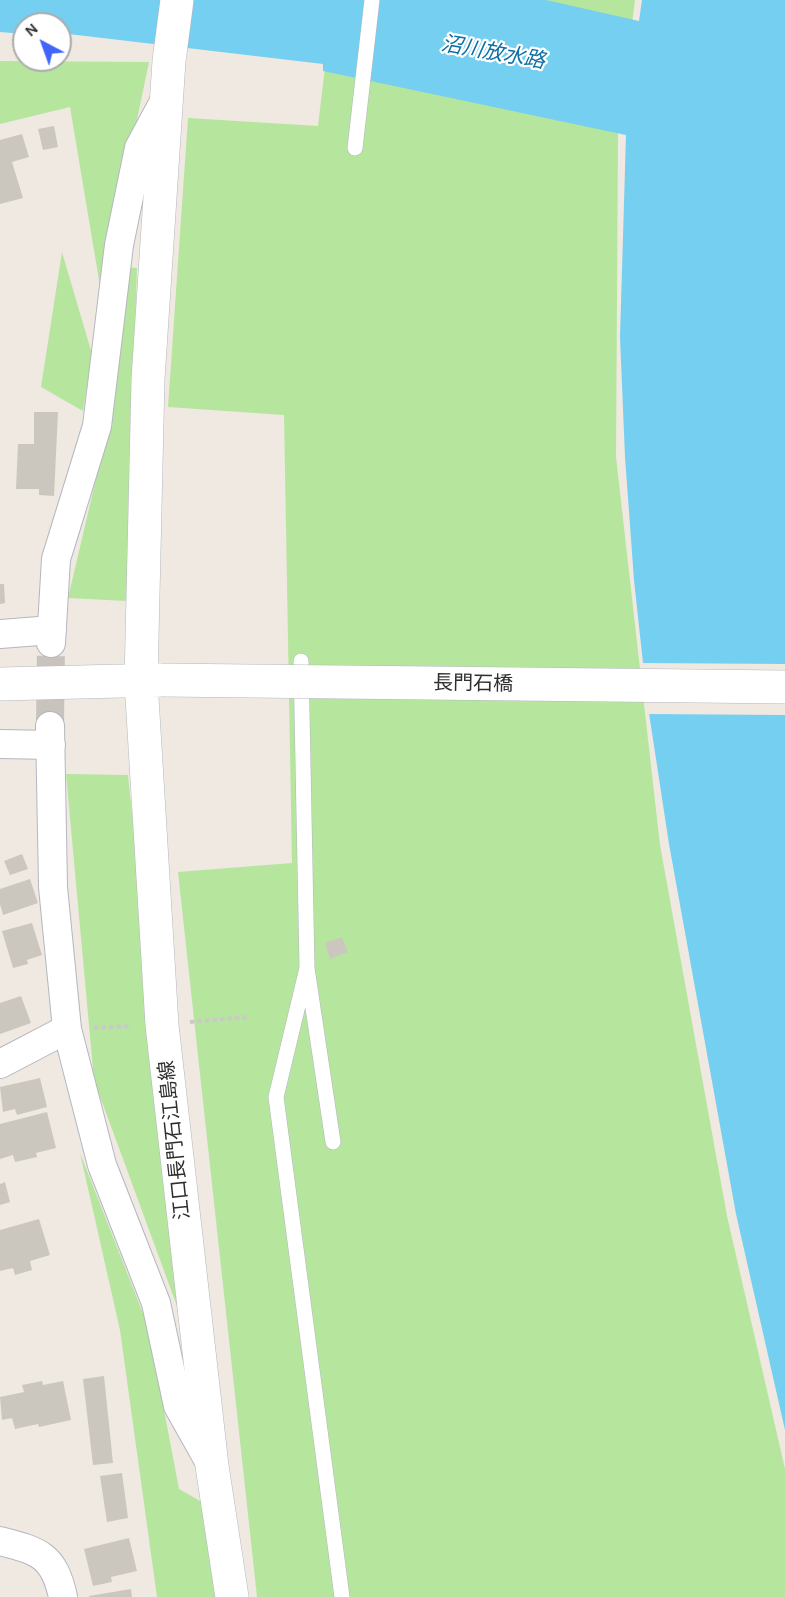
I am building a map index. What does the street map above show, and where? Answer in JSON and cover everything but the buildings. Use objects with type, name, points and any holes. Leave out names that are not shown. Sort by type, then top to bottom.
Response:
[{"type":"street","name":"江口長門石江島線","points":[[177,0],[169,61],[148,379],[151,680],[162,1025],[212,1466],[232,1597]]},
{"type":"street","points":[[0,634],[51,637],[56,559],[97,426],[119,245],[137,159],[140,148],[167,96]]},
{"type":"street","name":"長門石橋","points":[[0,684],[151,680],[785,687]]},
{"type":"street","points":[[0,744],[51,735],[53,886],[67,1029],[102,1166],[156,1303],[178,1406],[212,1466]]},
{"type":"street","points":[[0,1064],[67,1029]]},
{"type":"street","points":[[0,1541],[25,1548],[48,1559],[59,1581],[63,1597]]},
{"type":"lane","points":[[355,148],[372,0]]},
{"type":"lane","points":[[301,661],[307,968],[333,1142]]},
{"type":"lane","points":[[307,968],[276,1097],[342,1597]]},
{"type":"path","points":[[67,1029],[162,1025],[249,1017]]},
{"type":"green space","points":[[333,0],[635,0],[618,135],[616,457],[660,845],[727,1216],[785,1469],[785,1597],[257,1597],[178,872],[292,863],[284,415],[168,407],[188,118],[318,126]]},
{"type":"green space","points":[[0,61],[12,61],[12,72],[72,72],[72,61],[149,62],[101,292],[70,107],[0,124]]},
{"type":"green space","points":[[62,252],[92,354],[83,411],[41,387]]},
{"type":"green space","points":[[124,267],[137,268],[127,601],[68,598],[107,432]]},
{"type":"green space","points":[[66,774],[128,775],[185,1328],[94,1080]]},
{"type":"green space","points":[[80,1153],[148,1326],[179,1489],[202,1502],[215,1597],[157,1597],[120,1330]]},
{"type":"water","name":"沼川放水路","points":[[0,0],[546,0],[639,21],[642,0],[785,0],[785,1430],[736,1214],[669,844],[647,700],[634,580],[625,457],[620,337],[626,135],[323,71],[323,64],[72,34],[72,12],[12,12],[12,33],[0,32]]},
{"type":"pier","points":[[640,663],[785,664],[785,715],[646,714]]},
{"type":"tunnel","points":[[50,726],[51,643]]}]
